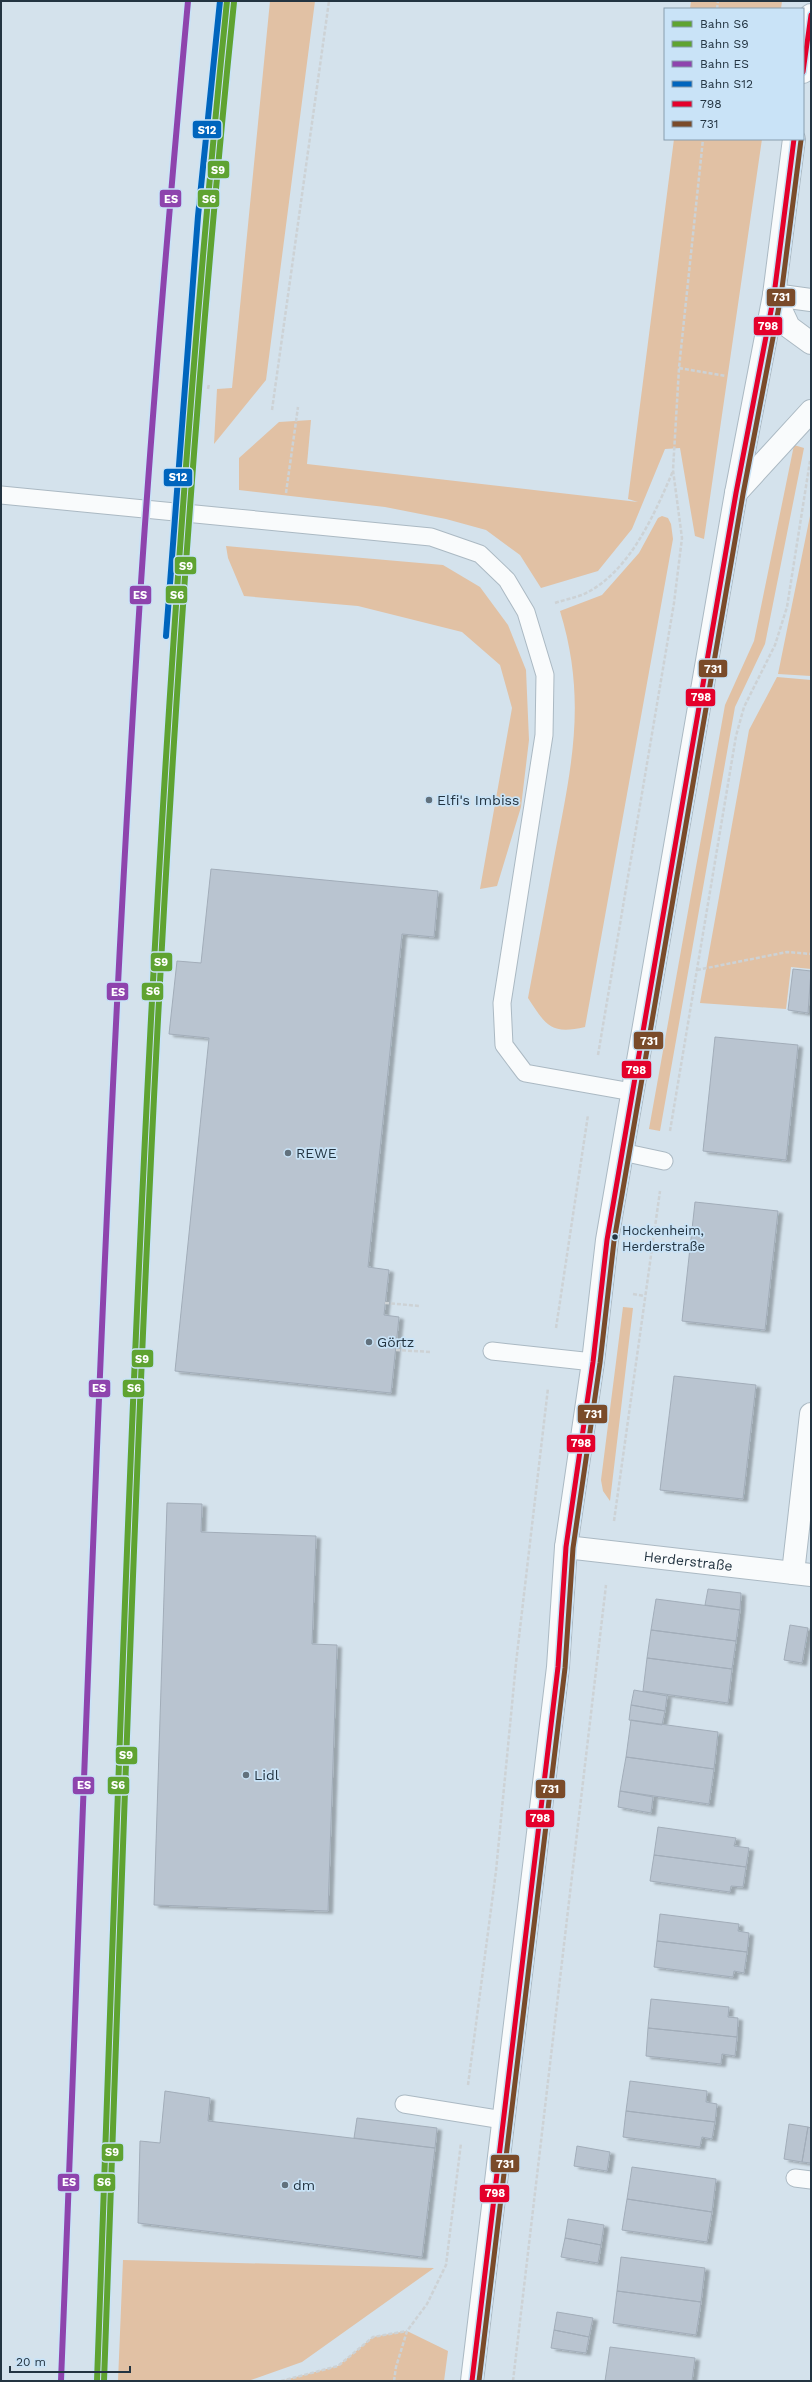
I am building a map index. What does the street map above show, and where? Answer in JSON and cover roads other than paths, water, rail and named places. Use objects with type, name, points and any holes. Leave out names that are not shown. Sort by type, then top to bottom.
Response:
[{"type":"street","points":[[804,65],[811,15]]},
{"type":"street","points":[[472,2381],[502,2120],[558,1667],[566,1547],[593,1362],[607,1240],[736,493],[774,296],[794,140]]},
{"type":"street","points":[[774,296],[811,300]]},
{"type":"street","points":[[774,296],[789,327],[811,343]]},
{"type":"street","points":[[736,493],[811,411]]},
{"type":"street","points":[[802,1574],[811,1414]]},
{"type":"street","name":"Herderstraße","points":[[566,1547],[802,1574]]},
{"type":"lane","points":[[1,495],[431,538],[480,554],[507,580],[526,612],[545,675],[544,735],[502,1003],[504,1045],[525,1073],[632,1092]]},
{"type":"lane","points":[[622,1152],[664,1161]]},
{"type":"lane","points":[[492,1351],[593,1362]]},
{"type":"lane","points":[[404,2104],[502,2120]]},
{"type":"rail line","name":"ES","points":[[61,2381],[95,1489],[115,1044],[140,598],[150,449],[188,1]]},
{"type":"rail line","name":"S12","points":[[166,636],[198,216],[220,1]]},
{"type":"rail line","name":"S6","points":[[97,2381],[118,1785],[142,1190],[158,892],[177,595],[199,298],[227,1]]},
{"type":"rail line","name":"S9","points":[[104,2381],[137,1488],[165,893],[184,595],[206,298],[234,2]]},
{"type":"place","name":"Elfi's Imbiss","points":[[429,800]]},
{"type":"place","name":"REWE","points":[[288,1153]]},
{"type":"place","name":"Hockenheim, Herderstraße","points":[[615,1237]]},
{"type":"place","name":"Görtz","points":[[369,1342]]},
{"type":"place","name":"Lidl","points":[[246,1775]]},
{"type":"place","name":"dm","points":[[285,2185]]}]
